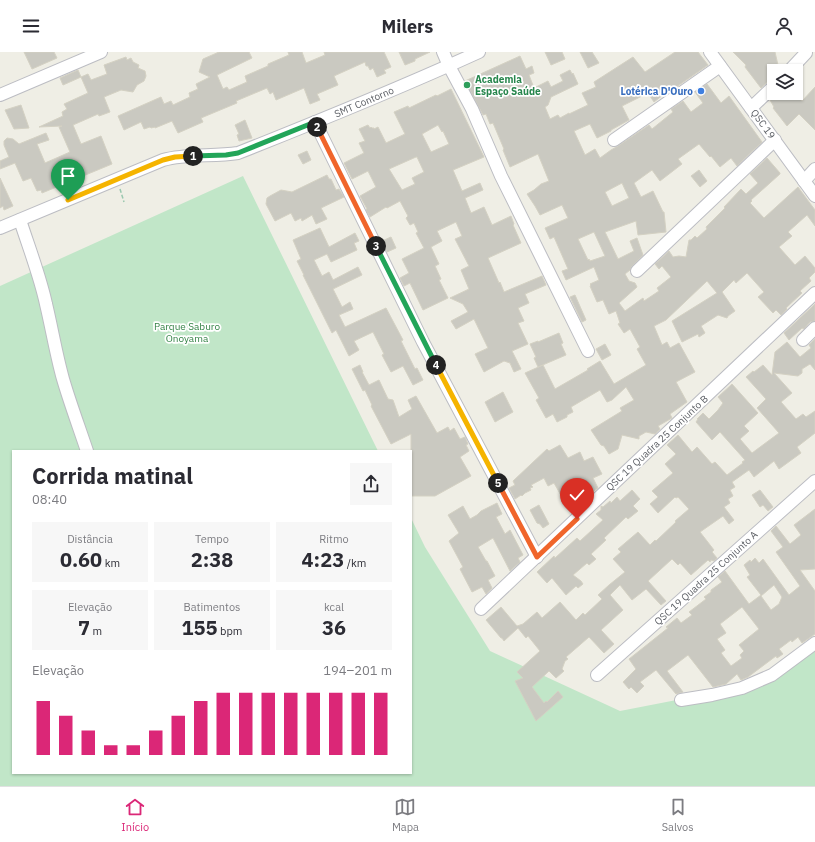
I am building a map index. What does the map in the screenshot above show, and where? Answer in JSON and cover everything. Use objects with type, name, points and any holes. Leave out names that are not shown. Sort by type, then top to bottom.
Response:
[{"type":"street","points":[[0,95],[101,52]]},
{"type":"street","points":[[443,52],[472,109],[501,176],[588,351]]},
{"type":"street","name":"SMT Contorno","points":[[0,228],[169,158],[238,153],[449,66],[479,52]]},
{"type":"street","name":"QSC 19","points":[[710,52],[815,196]]},
{"type":"street","points":[[796,64],[806,54]]},
{"type":"street","points":[[614,140],[720,66]]},
{"type":"street","points":[[751,108],[767,93]]},
{"type":"street","points":[[315,122],[423,342],[537,557]]},
{"type":"street","points":[[637,270],[775,140]]},
{"type":"street","points":[[804,181],[815,169]]},
{"type":"street","points":[[20,220],[36,267],[63,378],[87,450]]},
{"type":"street","name":"QSC 19 Quadra 25 Conjunto B","points":[[482,609],[815,293]]},
{"type":"street","points":[[803,340],[815,328]]},
{"type":"street","name":"QSC 19 Quadra 25 Conjunto A","points":[[597,675],[815,481]]},
{"type":"street","points":[[681,700],[712,696],[742,688],[772,675],[815,643]]},
{"type":"path","points":[[117,179],[124,202]]},
{"type":"green space","name":"Parque Saburo Onoyama","points":[[243,176],[378,450],[12,450],[12,774],[412,774],[412,520],[425,547],[490,651],[620,711],[769,682],[815,646],[815,786],[0,786],[0,286]]},
{"type":"building","points":[[24,52],[54,52],[57,58],[32,69]]},
{"type":"building","points":[[219,52],[249,52],[252,58],[217,75],[223,89],[227,87],[229,90],[247,82],[245,76],[289,55],[288,52],[302,52],[306,63],[325,55],[324,52],[384,52],[391,67],[384,70],[386,73],[377,77],[373,68],[370,70],[368,66],[366,66],[365,62],[334,76],[338,85],[317,94],[320,100],[310,104],[304,88],[276,100],[273,92],[270,94],[267,88],[236,101],[237,103],[201,118],[203,122],[178,133],[172,121],[155,128],[150,127],[144,129],[141,122],[124,130],[118,116],[161,97],[164,104],[171,101],[173,105],[190,97],[189,93],[198,89],[196,84],[210,77],[199,72],[203,59]]},
{"type":"building","points":[[399,52],[430,52],[405,65]]},
{"type":"building","points":[[545,52],[562,52],[565,59],[551,65]]},
{"type":"building","points":[[580,52],[592,52],[599,63],[588,68]]},
{"type":"building","points":[[675,52],[698,52],[708,65],[654,102],[648,93],[622,106],[629,120],[597,138],[590,124],[574,131],[585,155],[595,149],[600,158],[649,125],[652,129],[673,112],[671,109],[683,101],[691,112],[703,103],[695,92],[707,84],[721,103],[729,96],[762,142],[737,166],[731,158],[720,167],[699,144],[678,159],[682,164],[660,181],[652,170],[634,183],[641,197],[653,191],[664,212],[666,232],[638,235],[636,221],[605,232],[618,259],[634,251],[630,241],[637,238],[643,255],[625,274],[629,281],[635,283],[637,287],[619,303],[625,311],[643,298],[644,301],[659,291],[657,288],[671,277],[662,266],[659,269],[655,264],[669,251],[673,257],[686,257],[689,240],[695,236],[697,238],[707,229],[706,227],[741,189],[746,194],[758,183],[750,174],[767,158],[780,174],[751,200],[752,201],[750,203],[764,218],[798,187],[815,210],[815,226],[807,215],[788,232],[792,236],[779,247],[795,265],[805,256],[815,268],[815,272],[809,278],[811,281],[800,291],[802,293],[786,308],[787,309],[781,315],[776,310],[773,313],[758,297],[764,292],[747,273],[736,283],[734,280],[722,292],[735,311],[727,318],[718,315],[701,326],[705,333],[699,337],[698,334],[682,342],[672,321],[717,293],[707,281],[666,320],[654,326],[662,345],[667,342],[670,348],[679,343],[695,372],[676,382],[687,402],[670,414],[672,418],[658,426],[660,429],[655,434],[646,432],[639,436],[639,439],[622,435],[618,449],[609,454],[591,430],[622,411],[620,408],[634,400],[626,387],[612,400],[607,402],[600,390],[571,407],[573,412],[557,422],[553,414],[546,418],[536,400],[539,398],[525,373],[543,365],[555,389],[588,370],[587,369],[600,361],[614,384],[646,365],[637,349],[640,347],[630,329],[624,333],[618,324],[620,323],[616,311],[609,314],[603,300],[597,302],[590,286],[590,284],[599,280],[594,267],[566,280],[562,271],[568,269],[554,237],[550,239],[545,228],[568,218],[562,205],[540,215],[527,194],[541,184],[549,181],[538,154],[510,167],[493,123],[490,124],[486,114],[483,115],[465,81],[520,56],[526,69],[532,66],[534,73],[529,75],[534,88],[548,81],[551,87],[563,81],[560,75],[570,70],[578,84],[551,97],[548,105],[545,107],[550,119],[558,115],[560,118],[588,105],[582,93],[596,87],[594,82],[633,57],[645,72]],"holes":[[[622,183],[629,198],[612,206],[605,192]],[[594,232],[605,256],[590,261],[589,259],[588,260],[578,239]]]},
{"type":"building","points":[[733,52],[775,52],[778,64],[767,64],[767,82],[761,88],[745,67],[746,65]]},
{"type":"building","points":[[126,57],[127,60],[131,58],[133,62],[139,65],[138,68],[145,71],[146,76],[144,81],[137,85],[133,92],[121,90],[104,97],[110,112],[99,116],[98,114],[73,125],[81,144],[101,136],[112,164],[42,193],[41,190],[37,191],[31,178],[23,181],[15,163],[0,169],[0,161],[9,157],[4,145],[4,141],[7,138],[13,139],[19,144],[46,133],[49,140],[37,144],[45,163],[70,152],[59,127],[62,126],[39,127],[63,116],[62,112],[67,109],[64,104],[88,93],[81,77],[88,74],[91,80],[107,74],[104,65]]},
{"type":"building","points":[[78,70],[81,77],[63,85],[60,78]]},
{"type":"building","points":[[815,87],[815,130],[799,114],[787,126],[773,108],[774,107],[770,100],[802,101]]},
{"type":"building","points":[[451,89],[484,157],[453,170],[462,191],[480,183],[483,190],[465,198],[471,213],[484,207],[492,225],[511,216],[513,225],[521,243],[488,258],[504,292],[542,276],[546,285],[525,294],[529,303],[518,308],[524,321],[518,323],[528,344],[512,351],[521,369],[514,372],[510,363],[504,361],[484,372],[475,354],[488,348],[474,319],[456,329],[451,321],[468,312],[463,304],[450,298],[469,289],[461,270],[469,266],[455,239],[462,236],[456,222],[437,231],[442,241],[431,247],[439,264],[435,266],[441,279],[439,280],[448,298],[423,310],[410,283],[404,286],[400,278],[409,273],[402,259],[424,248],[416,233],[418,232],[414,223],[410,225],[406,218],[408,216],[400,201],[387,208],[386,207],[370,217],[360,196],[376,187],[368,171],[352,179],[344,163],[364,153],[359,143],[365,141],[359,129],[368,125],[370,128],[371,127],[374,129],[378,127],[386,143],[405,134],[394,112],[408,106],[409,108],[436,95],[437,96]],"holes":[[[438,125],[442,132],[443,131],[449,144],[431,152],[422,134]],[[416,157],[424,172],[412,178],[415,184],[402,190],[389,169]]]},
{"type":"building","points":[[21,105],[29,128],[14,129],[5,110]]},
{"type":"building","points":[[245,120],[252,138],[239,141],[237,135],[239,134],[235,125]]},
{"type":"building","points":[[307,151],[311,160],[303,164],[298,155]]},
{"type":"building","points":[[699,170],[707,181],[700,187],[691,176]]},
{"type":"building","points":[[327,175],[329,179],[331,179],[336,190],[339,189],[344,197],[321,208],[327,219],[316,224],[312,215],[302,221],[301,218],[295,221],[291,213],[275,221],[266,204],[267,198],[281,190],[292,192]]},
{"type":"building","points":[[0,178],[13,206],[4,210],[3,206],[0,208]]},
{"type":"building","points":[[320,228],[329,247],[355,233],[359,241],[354,243],[357,250],[331,262],[327,254],[314,260],[322,276],[329,272],[333,280],[358,267],[362,275],[333,289],[342,307],[350,302],[353,309],[339,315],[345,327],[386,308],[403,340],[401,341],[415,369],[417,368],[423,380],[413,385],[403,366],[391,372],[382,355],[384,354],[373,332],[354,341],[359,350],[349,356],[336,330],[332,333],[297,261],[301,259],[293,240]]},
{"type":"building","points":[[391,237],[396,248],[387,252],[382,241]]},
{"type":"building","points":[[575,295],[586,320],[582,322],[570,297]]},
{"type":"building","points":[[815,304],[815,321],[810,322],[804,329],[802,328],[789,340],[784,333]]},
{"type":"building","points":[[559,333],[563,343],[561,344],[566,355],[538,367],[534,358],[536,357],[530,344]]},
{"type":"building","points":[[815,339],[815,370],[810,364],[802,369],[802,373],[798,376],[774,373],[792,393],[781,402],[796,419],[803,414],[806,417],[815,411],[815,433],[797,447],[801,453],[779,469],[774,461],[754,477],[749,470],[732,482],[735,487],[730,490],[733,496],[728,499],[730,503],[724,507],[734,520],[729,524],[723,516],[700,532],[714,550],[712,552],[717,558],[714,561],[711,560],[710,562],[708,560],[691,575],[680,563],[678,565],[672,559],[648,581],[666,601],[661,605],[646,589],[632,600],[620,585],[610,595],[623,610],[601,630],[614,644],[604,653],[589,637],[566,657],[568,659],[565,661],[562,669],[564,671],[556,678],[549,671],[532,687],[544,703],[558,691],[563,697],[536,721],[515,681],[523,678],[517,672],[540,651],[528,636],[526,638],[518,628],[504,641],[486,620],[501,607],[517,626],[523,624],[537,612],[542,618],[560,602],[576,620],[583,613],[585,615],[602,599],[598,595],[625,572],[613,559],[621,552],[618,549],[638,532],[650,545],[689,509],[678,497],[675,497],[658,513],[650,504],[658,497],[652,491],[673,473],[665,464],[676,454],[667,445],[678,435],[692,452],[697,447],[712,464],[715,462],[727,475],[745,460],[720,432],[712,440],[696,422],[697,419],[703,413],[709,419],[718,410],[723,403],[718,397],[732,384],[758,413],[744,426],[749,431],[740,439],[752,453],[779,433],[757,408],[766,399],[746,377],[763,365],[772,375],[775,352],[787,342],[800,357],[811,348],[809,345]]},
{"type":"building","points":[[605,344],[611,355],[602,360],[596,349]]},
{"type":"building","points":[[360,365],[369,385],[379,380],[388,399],[393,400],[399,417],[412,409],[408,400],[416,396],[437,433],[448,427],[450,431],[454,428],[460,439],[465,437],[468,444],[466,445],[469,451],[460,457],[471,476],[435,496],[412,496],[411,434],[391,444],[371,406],[372,405],[365,390],[363,391],[352,369]]},
{"type":"building","points":[[503,392],[513,412],[495,422],[485,402]]},
{"type":"building","points":[[560,445],[568,458],[580,452],[584,461],[593,457],[602,474],[593,478],[598,488],[583,499],[573,504],[572,502],[567,506],[554,483],[548,486],[544,478],[531,485],[533,487],[530,488],[531,490],[515,499],[509,488],[515,485],[513,481],[547,449],[549,451]]},
{"type":"building","points":[[632,490],[640,499],[633,506],[638,511],[628,519],[626,517],[604,538],[606,540],[591,554],[596,559],[589,565],[587,563],[573,575],[583,584],[578,588],[576,586],[566,595],[552,578],[547,583],[537,572],[577,538],[580,541],[603,520],[596,514],[601,510],[601,506],[603,507],[610,501],[611,503],[617,497],[620,501]]},
{"type":"building","points":[[760,490],[773,507],[768,511],[763,505],[760,507],[752,495]]},
{"type":"building","points":[[497,503],[502,514],[496,517],[505,534],[510,530],[523,555],[518,558],[520,562],[510,571],[493,538],[478,547],[495,576],[488,580],[492,588],[486,594],[482,587],[472,592],[460,569],[463,567],[449,541],[459,533],[448,515],[463,506],[470,519],[481,511]]},
{"type":"building","points":[[539,505],[549,524],[543,528],[537,523],[530,510]]},
{"type":"building","points":[[815,509],[815,569],[800,570],[815,591],[815,634],[802,643],[798,637],[792,642],[791,640],[779,649],[783,654],[777,658],[776,656],[748,677],[741,680],[737,674],[726,684],[713,687],[688,655],[667,671],[683,692],[676,694],[656,670],[640,682],[644,686],[637,693],[631,687],[629,689],[623,682],[636,669],[629,659],[668,628],[666,627],[677,618],[681,623],[692,615],[689,612],[706,599],[704,597],[722,582],[718,577],[725,571],[749,604],[761,595],[747,577],[750,575],[744,565],[750,560],[751,562],[755,558],[759,563],[763,559],[789,595],[800,586],[776,552],[783,547],[771,531],[776,526],[790,544],[801,535],[794,525]],"holes":[[[774,585],[782,597],[779,604],[771,610],[761,596]],[[742,607],[759,629],[739,645],[744,651],[740,655],[742,658],[731,666],[721,653],[725,650],[717,639],[726,633],[720,624]]]},
{"type":"place","name":"Academia Espaço Saúde","points":[[467,85]]},
{"type":"place","name":"Lotérica D'Ouro","points":[[701,91]]},
{"type":"route","points":[[68,200],[163,160],[175,157],[226,155],[238,153],[315,122],[423,342],[537,557],[577,519]]}]
